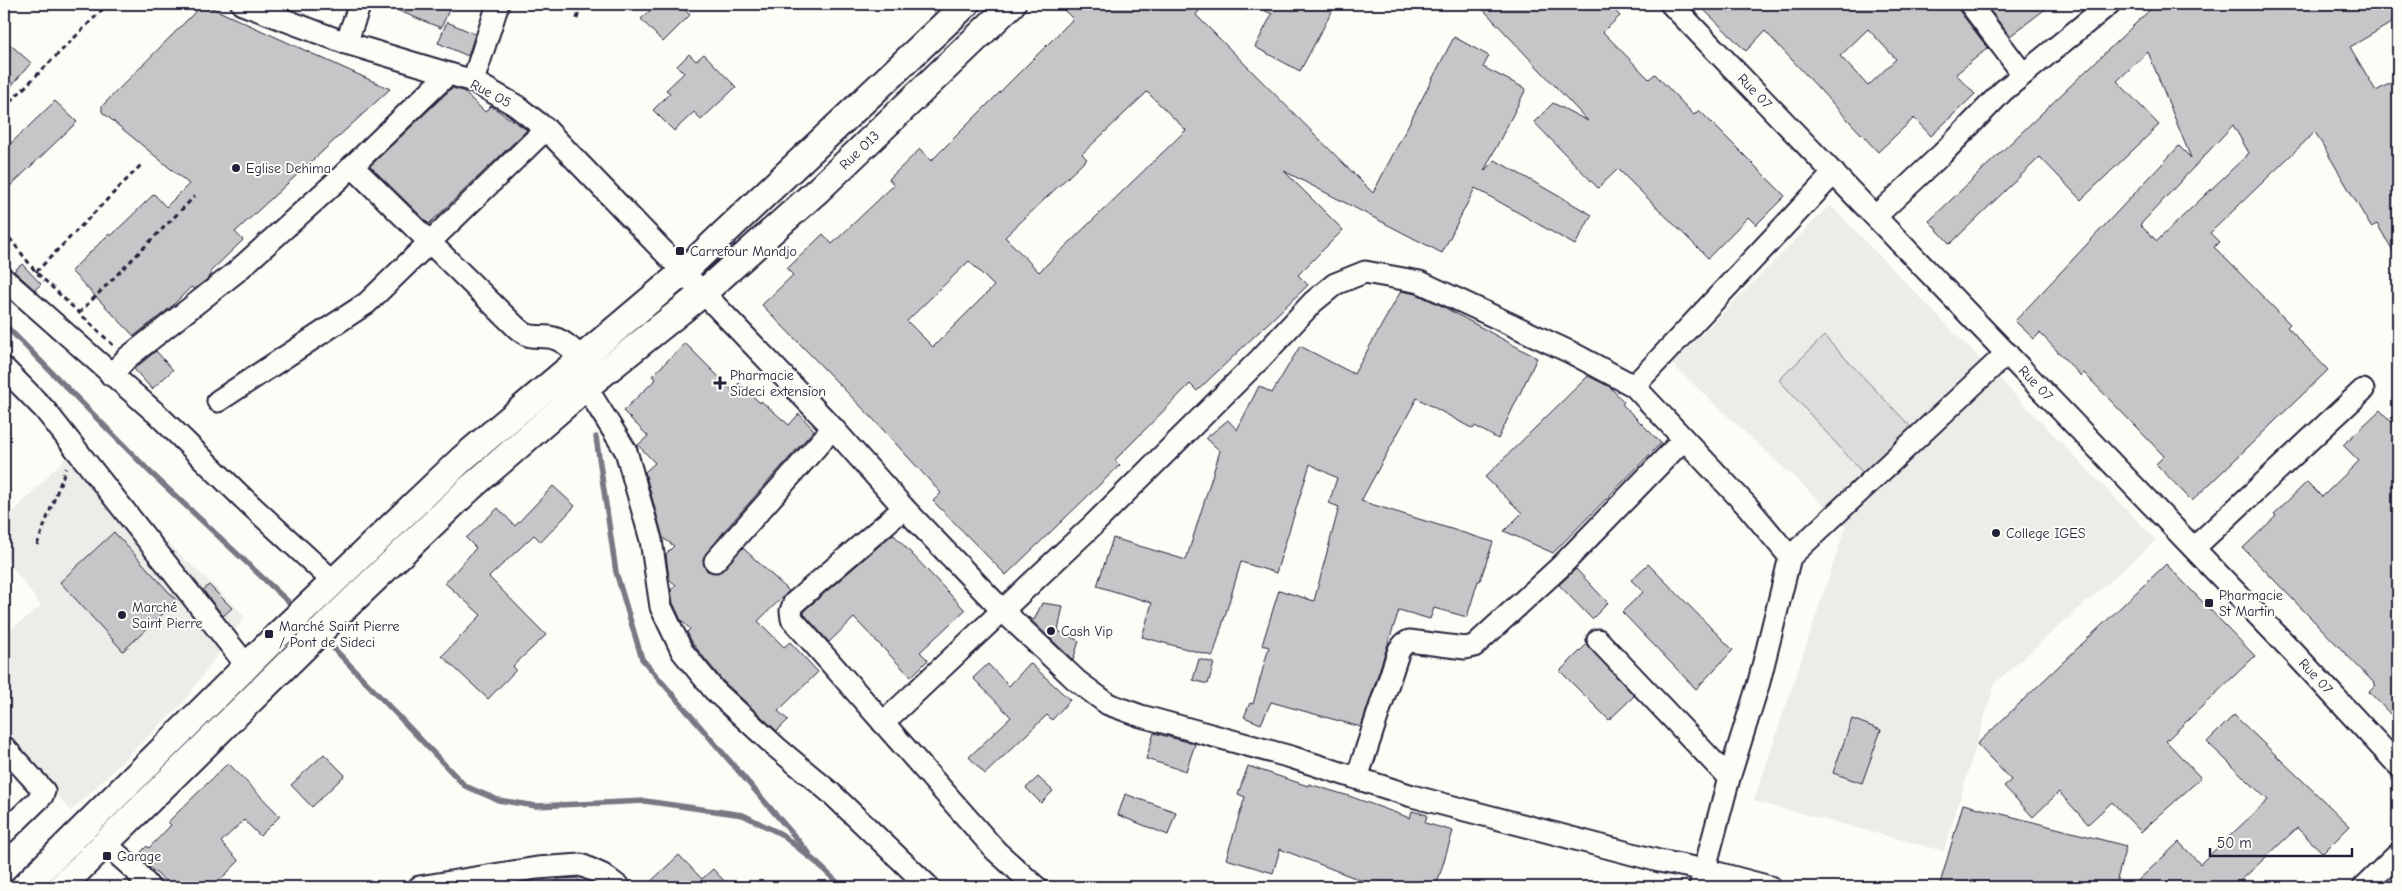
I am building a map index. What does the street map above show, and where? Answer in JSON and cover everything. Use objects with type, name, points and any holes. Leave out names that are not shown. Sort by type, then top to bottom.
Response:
[{"type":"main road","points":[[61,887],[301,650],[324,610],[335,583],[462,459],[682,273],[966,4]]},
{"type":"main road","name":"Rue O13","points":[[324,610],[470,488],[586,387],[703,293],[818,190],[1012,4]]},
{"type":"main road","points":[[24,887],[282,631],[324,610]]},
{"type":"street","name":"Rue O5","points":[[242,4],[346,43],[472,81],[515,106],[546,129],[682,273],[833,428],[904,508],[1002,610],[1077,681],[1108,704],[1141,716],[1291,757],[1412,796],[1659,861],[1703,879],[1770,887]]},
{"type":"street","points":[[346,43],[360,4]]},
{"type":"street","points":[[472,81],[498,4]]},
{"type":"street","name":"Rue 07","points":[[1671,4],[2194,548],[2398,765]]},
{"type":"street","points":[[1970,4],[2023,74]]},
{"type":"street","points":[[1876,216],[2023,74],[2109,4]]},
{"type":"street","points":[[111,375],[127,358],[236,272],[352,166],[448,74]]},
{"type":"street","points":[[218,401],[367,303],[546,129]]},
{"type":"street","points":[[352,166],[525,334],[532,338],[556,339],[569,346],[582,359]]},
{"type":"street","points":[[1634,386],[1834,173]]},
{"type":"street","points":[[884,723],[1080,537],[1260,360],[1313,302],[1336,284],[1365,272],[1420,282],[1570,352],[1634,386],[1682,440],[1748,507],[1790,557]]},
{"type":"street","points":[[4,279],[111,375],[158,414],[244,499],[335,583]]},
{"type":"street","points":[[1703,879],[1729,778],[1759,682],[1790,557],[2007,353]]},
{"type":"street","points":[[4,368],[45,410],[247,666]]},
{"type":"street","points":[[586,387],[626,451],[651,540],[661,607],[682,651],[714,690],[776,747],[832,794],[929,887]]},
{"type":"street","points":[[2194,548],[2363,390]]},
{"type":"street","points":[[715,561],[833,428]]},
{"type":"street","points":[[1357,778],[1399,650],[1404,644],[1409,641],[1465,648],[1474,646],[1560,566],[1682,440]]},
{"type":"street","points":[[904,508],[794,602],[791,611],[792,619],[884,723],[937,787],[996,851],[1036,887]]},
{"type":"street","points":[[1598,640],[1729,778]]},
{"type":"street","points":[[4,747],[44,791],[42,796],[4,833]]},
{"type":"street","points":[[106,844],[136,870],[149,887]]},
{"type":"street","points":[[2364,887],[2398,854]]},
{"type":"street","points":[[422,887],[537,868],[581,865],[602,875],[619,887]]},
{"type":"path","points":[[4,108],[108,4]]},
{"type":"path","points":[[577,19],[582,4]]},
{"type":"path","points":[[36,272],[142,164]]},
{"type":"path","points":[[79,313],[195,196]]},
{"type":"path","points":[[4,231],[36,272],[127,358]]},
{"type":"path","points":[[36,545],[74,449]]},
{"type":"shaded area","name":"College IGES","points":[[1830,205],[2156,540],[1995,683],[1944,851],[1754,801],[1846,526],[1672,364]]},
{"type":"shaded area","points":[[1824,336],[1911,427],[1863,473],[1779,380]]},
{"type":"shaded area","points":[[72,451],[245,616],[183,703],[71,811],[4,736],[4,635],[41,606],[4,556],[4,522]]},
{"type":"building","name":"Eglise Dehima","points":[[203,4],[390,89],[235,232],[243,240],[210,272],[212,274],[205,281],[194,289],[191,287],[171,307],[134,336],[71,271],[109,234],[111,236],[154,194],[166,207],[189,184],[102,112],[102,106]]},
{"type":"building","points":[[382,4],[433,4],[449,10],[441,28]]},
{"type":"building","points":[[657,4],[679,4],[690,15],[663,42],[641,19]]},
{"type":"building","points":[[1058,4],[1204,4],[1196,15],[1373,193],[1454,37],[1489,56],[1483,67],[1526,89],[1484,171],[1495,160],[1592,215],[1575,245],[1475,188],[1442,253],[1284,171],[1343,230],[1298,275],[1308,285],[1197,391],[1190,384],[1115,460],[1120,465],[1006,575],[933,501],[941,493],[875,421],[762,305],[793,275],[787,269],[823,234],[832,244],[894,185],[889,179],[920,149],[931,161],[1073,19]],"holes":[[[1147,92],[1186,130],[1039,272],[1005,237],[1087,159],[1082,154]],[[969,261],[994,286],[933,347],[907,321]]]},
{"type":"building","points":[[1251,4],[1336,4],[1300,71],[1255,47],[1272,14]]},
{"type":"building","points":[[1478,4],[1609,4],[1620,16],[1603,32],[1649,79],[1655,74],[1694,115],[1699,110],[1785,196],[1756,225],[1748,217],[1708,258],[1618,169],[1598,188],[1534,122],[1553,103],[1588,121]]},
{"type":"building","points":[[1698,4],[1958,4],[1960,12],[1988,48],[1956,74],[1975,94],[1931,136],[1914,118],[1878,152],[1765,31],[1746,51]],"holes":[[[1868,29],[1896,59],[1868,86],[1840,56]]]},
{"type":"building","points":[[1985,4],[2052,4],[2010,36]]},
{"type":"building","points":[[2156,4],[2398,4],[2398,19],[2350,47],[2376,91],[2398,79],[2398,259],[2377,224],[2371,227],[2315,132],[2210,233],[2219,242],[2214,247],[2290,324],[2287,327],[2328,370],[2192,501],[2156,464],[2164,456],[2084,373],[2081,376],[2040,333],[2034,339],[2015,321],[2179,146],[2191,158],[2148,52],[2117,81],[2159,125],[2081,200],[2040,157],[1950,244],[1929,221]],"holes":[[[2233,125],[2249,153],[2157,241],[2140,225]]]},
{"type":"building","points":[[447,22],[475,34],[468,56],[438,43]]},
{"type":"building","points":[[4,39],[31,63],[4,94]]},
{"type":"building","points":[[689,54],[696,61],[704,54],[736,87],[701,120],[694,112],[674,131],[653,110],[670,93],[666,90],[684,73],[677,66]]},
{"type":"building","points":[[452,88],[463,91],[485,112],[491,106],[527,130],[429,224],[370,166]]},
{"type":"building","points":[[55,101],[77,122],[4,192],[4,150]]},
{"type":"building","points":[[22,264],[41,284],[35,290],[14,271]]},
{"type":"building","points":[[1401,291],[1416,294],[1442,306],[1537,358],[1498,439],[1475,426],[1473,429],[1417,398],[1361,501],[1493,542],[1467,617],[1434,608],[1430,619],[1399,610],[1361,727],[1271,702],[1261,724],[1244,717],[1250,703],[1253,704],[1269,647],[1262,645],[1279,590],[1314,601],[1339,507],[1329,503],[1337,478],[1310,464],[1276,573],[1241,562],[1213,656],[1142,637],[1152,603],[1097,586],[1113,538],[1186,560],[1220,451],[1206,438],[1228,420],[1237,430],[1259,386],[1272,393],[1300,346],[1354,374]]},
{"type":"building","points":[[685,343],[732,390],[739,383],[760,403],[761,401],[789,425],[799,414],[814,430],[725,530],[703,559],[707,571],[718,573],[743,548],[789,591],[758,621],[784,647],[790,642],[818,672],[778,711],[788,720],[777,731],[723,681],[693,644],[687,632],[690,629],[681,620],[673,603],[671,590],[676,585],[669,579],[666,554],[674,546],[663,538],[645,472],[655,463],[638,445],[648,436],[623,411],[656,379],[652,376]]},
{"type":"building","points":[[156,351],[173,370],[152,389],[134,369]]},
{"type":"building","points":[[1588,376],[1610,387],[1624,402],[1622,404],[1661,443],[1553,553],[1504,531],[1522,513],[1485,477]]},
{"type":"building","points":[[2380,410],[2398,429],[2398,722],[2369,692],[2376,685],[2243,548],[2307,482],[2322,497],[2359,461],[2343,445]]},
{"type":"building","points":[[553,486],[575,506],[541,542],[534,535],[489,577],[546,635],[513,666],[516,670],[488,699],[442,656],[481,615],[445,583],[476,548],[466,538],[498,508],[515,526]]},
{"type":"building","points":[[114,532],[177,601],[123,651],[60,582]]},
{"type":"building","points":[[893,534],[965,610],[920,652],[928,660],[911,677],[854,618],[829,642],[804,614],[805,610]]},
{"type":"building","points":[[1648,564],[1733,650],[1696,689],[1622,612],[1643,592],[1631,580]]},
{"type":"building","points":[[2166,564],[2255,656],[2166,741],[2201,778],[2141,832],[2112,802],[2088,824],[2059,792],[2033,817],[2004,786],[2011,780],[1977,744]]},
{"type":"building","points":[[1576,569],[1608,603],[1592,619],[1559,585]]},
{"type":"building","points":[[209,585],[232,608],[223,616],[203,590]]},
{"type":"building","points":[[1042,603],[1063,606],[1058,631],[1079,641],[1073,660],[1028,617],[1034,620]]},
{"type":"building","points":[[1587,644],[1634,696],[1609,720],[1560,671]]},
{"type":"building","points":[[1199,659],[1214,663],[1208,684],[1193,680]]},
{"type":"building","points":[[1030,663],[1070,700],[1052,720],[1047,715],[985,774],[969,757],[1011,717],[973,678],[988,664],[1009,686]]},
{"type":"building","points":[[2234,715],[2350,826],[2323,853],[2297,828],[2234,887],[2131,887],[2179,842],[2200,864],[2268,800],[2207,742]]},
{"type":"building","points":[[1852,719],[1881,730],[1862,783],[1833,773]]},
{"type":"building","points":[[1154,733],[1195,744],[1186,771],[1146,759]]},
{"type":"building","points":[[324,754],[345,775],[312,807],[291,785]]},
{"type":"building","points":[[228,763],[280,816],[260,836],[244,820],[221,842],[239,861],[220,880],[227,887],[172,887],[137,856],[147,846],[149,848],[171,825],[168,822]]},
{"type":"building","points":[[1248,766],[1308,786],[1309,784],[1349,796],[1410,818],[1412,811],[1427,815],[1425,823],[1453,831],[1436,887],[1403,887],[1383,882],[1381,887],[1361,887],[1363,881],[1280,849],[1273,873],[1226,859],[1245,797],[1238,794]]},
{"type":"building","points":[[1038,777],[1053,791],[1041,803],[1026,788]]},
{"type":"building","points":[[1125,794],[1176,812],[1168,835],[1118,815]]},
{"type":"building","points":[[1963,804],[2126,846],[2115,887],[1939,887]]},
{"type":"building","points":[[679,855],[702,879],[713,869],[730,887],[645,887]]},
{"type":"building","points":[[577,878],[587,887],[550,887],[558,879]]},
{"type":"waterway","points":[[4,324],[150,472],[296,609]]},
{"type":"waterway","points":[[596,437],[616,572],[642,659],[809,853]]},
{"type":"waterway","points":[[323,637],[465,786],[498,800],[536,806],[645,801],[743,815],[781,834],[817,863],[842,887]]},
{"type":"place","name":"Eglise Dehima","points":[[236,168]]},
{"type":"place","name":"Carrefour Mandjo","points":[[680,251]]},
{"type":"place","name":"Pharmacie Sideci extension","points":[[720,383]]},
{"type":"place","name":"College IGES","points":[[1996,533]]},
{"type":"place","name":"Pharmacie St Martin","points":[[2209,603]]},
{"type":"place","name":"Marché Saint Pierre","points":[[122,615]]},
{"type":"place","name":"Cash Vip","points":[[1051,631]]},
{"type":"place","name":"Marché Saint Pierre / Pont de Sideci","points":[[269,634]]},
{"type":"place","name":"Garage","points":[[107,856]]}]
